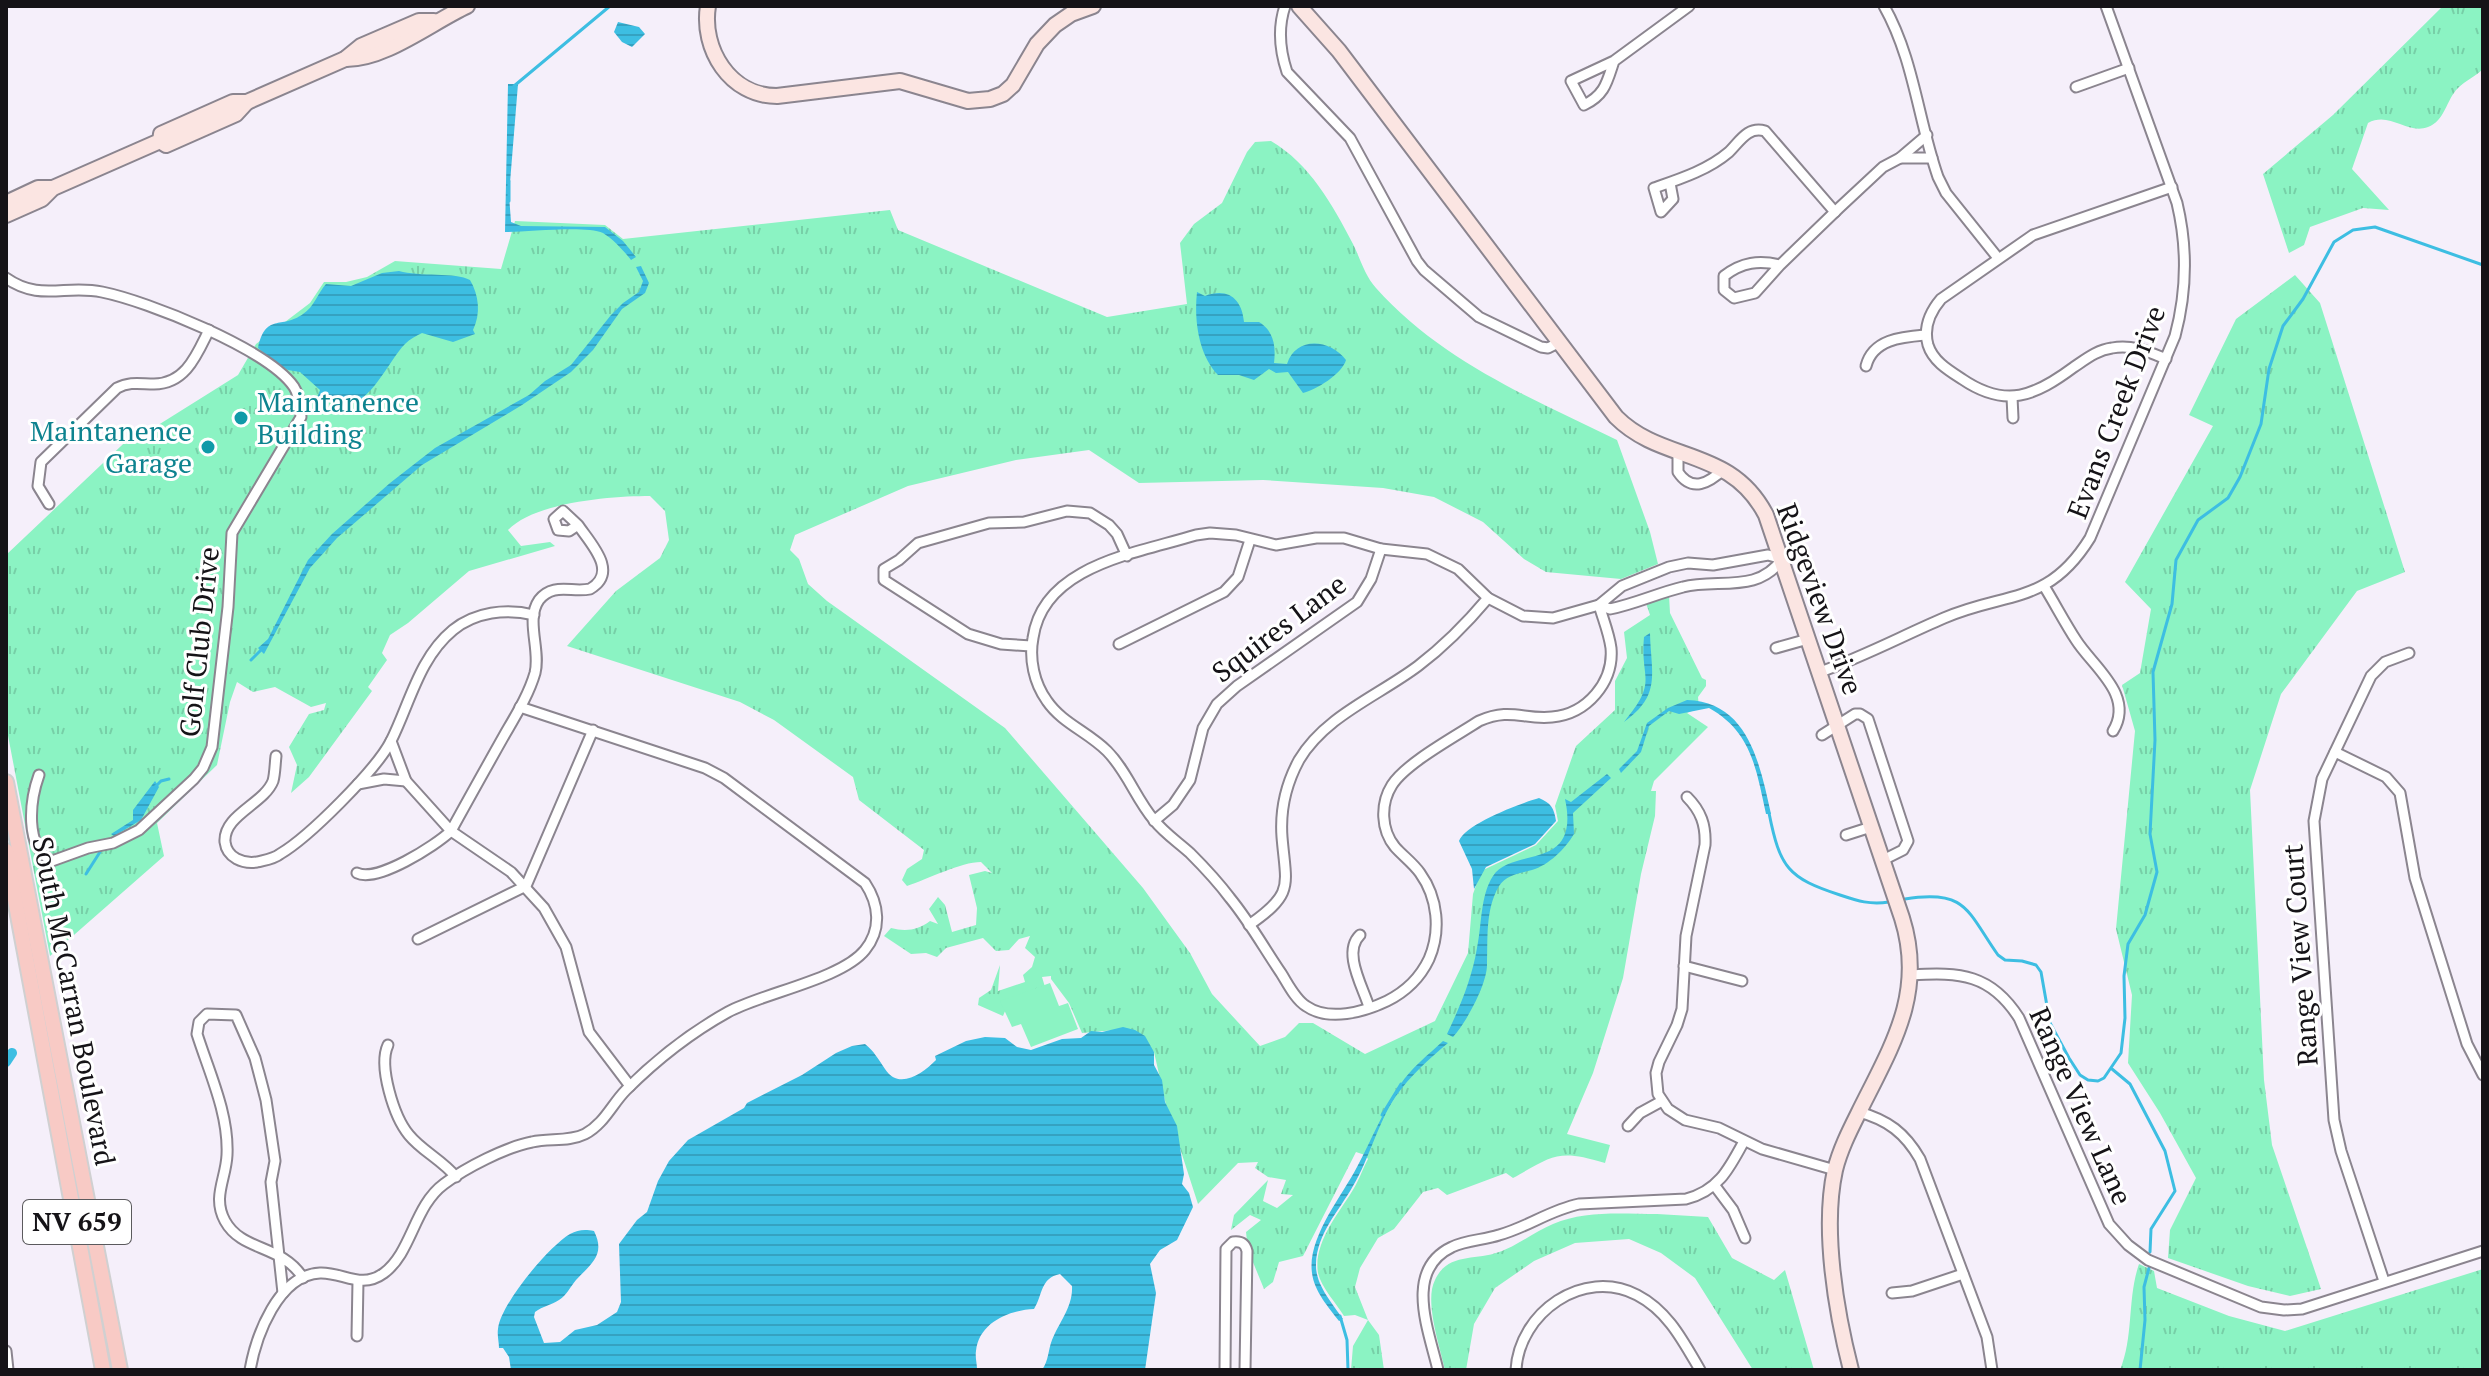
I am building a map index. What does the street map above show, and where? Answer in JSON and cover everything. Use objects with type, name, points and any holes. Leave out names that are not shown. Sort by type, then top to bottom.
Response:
[{"type":"main road","name":"South McCarran Boulevard","points":[[6,782],[120,1370]]},
{"type":"main road","name":"South McCarran Boulevard","points":[[6,851],[103,1370]]},
{"type":"street","points":[[6,215],[42,199],[53,188],[160,141],[161,134],[233,102],[247,102],[345,59],[361,46],[419,21],[434,21],[467,6]]},
{"type":"street","points":[[708,6],[706,27],[712,53],[738,83],[759,95],[777,96],[900,81],[974,101],[997,97],[1009,89],[1047,32],[1071,14],[1093,6]]},
{"type":"street","points":[[1285,6],[1279,23],[1287,72],[1350,138],[1417,261],[1486,321],[1541,347],[1548,348],[1560,342]]},
{"type":"street","name":"Ridgeview Drive","points":[[1299,6],[1333,43],[1624,425],[1648,440],[1724,469],[1749,490],[1761,506],[1782,559],[1906,929],[1912,975],[1908,1004],[1900,1028],[1844,1142],[1835,1170],[1831,1212],[1835,1289],[1851,1370]]},
{"type":"street","points":[[1614,61],[1605,89],[1598,98],[1584,105],[1571,81],[1614,61],[1689,6]]},
{"type":"street","points":[[1884,6],[1902,46],[1932,158],[1946,193],[1998,258]]},
{"type":"street","name":"Evans Creek Drive","points":[[1820,672],[1889,645],[1943,618],[2021,597],[2044,586],[2071,566],[2090,538],[2166,359],[2181,312],[2186,268],[2182,223],[2172,187],[2106,6]]},
{"type":"street","points":[[2076,87],[2129,68]]},
{"type":"street","points":[[1670,183],[1710,165],[1727,154],[1750,131],[1757,129],[1765,131],[1835,212]]},
{"type":"street","points":[[1780,265],[1766,262],[1739,265],[1724,276],[1724,290],[1734,298],[1755,293],[1780,265],[1883,167],[1900,158],[1927,135]]},
{"type":"street","points":[[1900,158],[1932,158]]},
{"type":"street","points":[[2166,359],[2139,348],[2113,347],[2090,356],[2039,391],[2012,397],[1986,393],[1944,367],[1932,354],[1926,335],[1929,316],[1941,299],[2024,240],[2054,226],[2172,187]]},
{"type":"street","points":[[6,203],[38,188],[53,188]]},
{"type":"street","name":"Golf Club Drive","points":[[6,278],[39,292],[89,290],[111,294],[209,330],[266,362],[293,385],[301,417],[232,533],[225,638],[209,757],[194,779],[139,830],[113,843],[52,861],[44,857],[35,842],[32,811],[39,775]]},
{"type":"street","points":[[49,504],[38,486],[41,462],[117,388],[125,384],[165,383],[190,368],[209,330]]},
{"type":"street","points":[[1866,366],[1868,357],[1877,347],[1889,341],[1926,335]]},
{"type":"street","points":[[2012,397],[2013,418]]},
{"type":"street","points":[[1678,451],[1678,472],[1693,485],[1707,483],[1724,469]]},
{"type":"street","points":[[1012,535],[1014,527],[1024,522],[1067,511],[1090,513],[1117,534],[1127,556]]},
{"type":"street","points":[[1024,522],[989,523],[918,543],[884,569],[884,580],[968,634],[1001,644],[1031,646]]},
{"type":"street","points":[[357,873],[364,876],[384,872],[451,831],[520,707],[534,675],[537,662],[534,615],[539,600],[552,590],[590,589],[602,579],[604,565],[601,558],[578,525]]},
{"type":"street","points":[[1599,605],[1609,636],[1610,662],[1602,685],[1587,703],[1564,715],[1551,717],[1514,713],[1491,716],[1407,769],[1392,784],[1384,805],[1386,831],[1391,842],[1429,887],[1437,925],[1432,952],[1417,978],[1397,995],[1369,1007],[1332,1015],[1306,1006],[1297,998],[1212,875],[1154,821],[1119,763],[1094,739],[1064,720],[1047,701],[1035,676],[1031,646],[1033,632],[1044,606],[1062,585],[1088,570],[1127,556],[1210,533],[1236,535],[1276,545],[1330,537],[1344,538],[1381,549],[1410,551],[1443,561],[1471,579],[1488,598],[1510,611],[1538,618],[1567,616],[1599,605],[1622,586],[1688,563],[1713,565],[1768,555],[1782,559],[1773,571],[1757,579],[1668,590],[1610,609],[1599,605]]},
{"type":"street","points":[[1119,644],[1224,592],[1238,577],[1250,540]]},
{"type":"street","name":"Squires Lane","points":[[1154,821],[1173,805],[1190,780],[1203,728],[1217,704],[1237,686],[1357,602],[1371,579],[1381,549]]},
{"type":"street","points":[[1713,565],[1715,585]]},
{"type":"street","points":[[1660,571],[1668,590]]},
{"type":"street","points":[[2044,586],[2077,643],[2116,694],[2120,714],[2113,731]]},
{"type":"street","points":[[1249,925],[1276,904],[1285,886],[1287,865],[1282,840],[1283,806],[1292,774],[1310,745],[1335,721],[1441,647],[1488,598]]},
{"type":"street","points":[[276,756],[270,786],[227,831],[228,851],[239,860],[250,863],[279,856],[300,840],[373,768],[391,740],[422,669],[452,631],[466,621],[491,612],[519,611],[534,615]]},
{"type":"street","points":[[1776,648],[1808,639]]},
{"type":"street","name":"Range View Court","points":[[2384,1281],[2341,1151],[2332,1103],[2313,837],[2319,791],[2371,676],[2385,662],[2409,653]]},
{"type":"street","points":[[250,1370],[262,1330],[283,1293],[303,1278],[321,1273],[358,1281],[387,1271],[425,1203],[442,1185],[522,1144],[570,1139],[588,1133],[630,1086],[710,1023],[729,1012],[851,962],[873,937],[877,915],[872,893],[857,875],[724,778],[692,763],[520,707]]},
{"type":"street","points":[[1822,735],[1860,714],[1868,719],[1908,841],[1903,850],[1883,860]]},
{"type":"street","points":[[418,939],[526,886],[593,730]]},
{"type":"street","points":[[391,740],[406,781],[451,831],[494,859],[526,886],[544,908],[566,947],[589,1032],[630,1086]]},
{"type":"street","points":[[2335,752],[2386,777],[2400,793],[2415,878],[2467,1044],[2483,1075]]},
{"type":"street","points":[[357,784],[384,779],[406,781]]},
{"type":"street","points":[[1687,797],[1701,814],[1706,834],[1686,936],[1682,1009],[1656,1073],[1662,1101],[1676,1116],[1719,1128],[1762,1149],[1835,1170]]},
{"type":"street","points":[[1846,835],[1871,827]]},
{"type":"street","points":[[1360,935],[1354,941],[1352,954],[1369,1007]]},
{"type":"street","points":[[1684,966],[1742,981]]},
{"type":"street","name":"Range View Lane","points":[[1912,975],[1962,974],[1990,986],[2011,1006],[2019,1018],[2103,1212],[2118,1235],[2137,1253],[2250,1302],[2284,1310],[2302,1309],[2483,1251]]},
{"type":"street","points":[[283,1293],[280,1256],[271,1182],[275,1161],[259,1071],[236,1015],[207,1014],[199,1022],[197,1034],[220,1104],[227,1148],[226,1167],[219,1186],[220,1210],[236,1234],[250,1244],[280,1256],[293,1265],[303,1278]]},
{"type":"street","points":[[388,1045],[384,1065],[402,1126],[409,1136],[447,1165],[456,1177]]},
{"type":"street","points":[[1628,1126],[1640,1113],[1662,1101]]},
{"type":"street","points":[[1859,1112],[1892,1125],[1913,1147],[1989,1345],[1992,1370]]},
{"type":"street","points":[[1438,1370],[1422,1289],[1429,1269],[1443,1252],[1517,1229],[1562,1207],[1686,1199],[1715,1186],[1744,1141]]},
{"type":"street","points":[[1715,1186],[1733,1210],[1745,1238]]},
{"type":"street","points":[[1225,1370],[1226,1249],[1238,1241],[1247,1251],[1245,1370]]},
{"type":"street","points":[[1892,1293],[1912,1291],[1963,1274]]},
{"type":"street","points":[[357,1336],[358,1281]]},
{"type":"street","points":[[1516,1370],[1525,1336],[1543,1311],[1567,1294],[1591,1288],[1614,1288],[1638,1295],[1672,1323],[1700,1370]]},
{"type":"street","points":[[6,1351],[8,1370]]},
{"type":"green space","points":[[2443,6],[2483,6],[2483,69],[2458,88],[2442,115],[2428,127],[2413,128],[2384,120],[2368,123],[2352,169],[2389,210],[2363,208],[2310,227],[2304,245],[2289,253],[2263,174],[2333,115]]},
{"type":"green space","points":[[1271,141],[1297,161],[1319,186],[1369,278],[1401,314],[1429,337],[1489,376],[1617,440],[1650,532],[1658,564],[1621,579],[1546,572],[1524,559],[1483,522],[1434,497],[1383,488],[1263,480],[1139,483],[1089,450],[1016,460],[908,486],[795,535],[790,550],[799,559],[808,584],[827,601],[1005,728],[1143,888],[1190,953],[1212,994],[1260,1046],[1285,1037],[1299,1023],[1313,1023],[1365,1054],[1435,1021],[1468,953],[1473,894],[1481,871],[1536,845],[1558,821],[1555,806],[1576,746],[1615,710],[1615,681],[1627,658],[1624,632],[1650,615],[1646,603],[1669,595],[1670,613],[1702,678],[1706,680],[1706,686],[1698,697],[1699,708],[1687,713],[1708,727],[1654,781],[1651,791],[1656,791],[1655,816],[1641,874],[1623,978],[1593,1073],[1567,1134],[1610,1145],[1605,1163],[1577,1156],[1557,1157],[1513,1178],[1506,1173],[1447,1195],[1438,1188],[1423,1192],[1394,1229],[1378,1238],[1360,1268],[1355,1287],[1368,1320],[1355,1315],[1344,1316],[1325,1289],[1317,1262],[1323,1240],[1368,1159],[1356,1152],[1303,1256],[1279,1262],[1273,1282],[1264,1289],[1248,1250],[1246,1232],[1261,1220],[1250,1215],[1231,1230],[1234,1215],[1268,1180],[1263,1201],[1277,1208],[1293,1195],[1281,1194],[1286,1180],[1268,1177],[1255,1168],[1258,1162],[1238,1163],[1198,1204],[1166,1105],[1154,1052],[1126,1029],[1082,1033],[1069,1003],[1051,976],[1042,977],[1045,987],[1008,1004],[1003,1016],[978,1005],[979,998],[991,990],[1000,965],[998,991],[1025,982],[1023,975],[1032,967],[1035,957],[1025,948],[1030,936],[1019,939],[1009,950],[996,951],[983,938],[946,948],[937,957],[926,953],[911,954],[884,936],[891,928],[912,929],[930,921],[938,924],[929,909],[938,897],[945,905],[952,932],[976,925],[977,908],[969,875],[985,871],[992,873],[981,862],[954,868],[907,886],[902,880],[907,869],[922,859],[924,850],[859,800],[853,777],[774,720],[740,702],[567,646],[616,591],[660,558],[669,540],[665,511],[650,496],[575,502],[520,520],[508,530],[521,546],[550,542],[555,546],[469,571],[390,635],[382,653],[387,660],[368,687],[372,691],[309,777],[291,793],[297,765],[289,747],[309,714],[324,710],[326,703],[311,707],[275,687],[253,692],[237,682],[217,765],[157,823],[164,856],[50,956],[6,725],[6,555],[140,428],[155,427],[238,375],[256,344],[310,303],[324,282],[346,282],[367,277],[395,261],[501,269],[515,221],[605,225],[623,239],[890,210],[898,230],[1107,317],[1187,304],[1180,243],[1194,224],[1222,203],[1255,142]]},
{"type":"green space","points":[[2295,275],[2320,303],[2405,572],[2357,591],[2281,694],[2250,790],[2264,1080],[2272,1145],[2321,1289],[2290,1296],[2248,1286],[2168,1258],[2170,1230],[2196,1178],[2128,1063],[2132,995],[2116,929],[2135,731],[2122,685],[2140,673],[2151,609],[2125,582],[2213,426],[2189,415],[2236,319]]},
{"type":"green space","points":[[1050,983],[1059,1006],[1068,1003],[1078,1029],[1031,1047],[1021,1024],[1012,1027],[1000,1001]]},
{"type":"green space","points":[[1604,1214],[1708,1217],[1732,1258],[1774,1280],[1785,1270],[1814,1370],[1753,1370],[1695,1278],[1661,1253],[1629,1239],[1575,1243],[1534,1261],[1495,1288],[1474,1324],[1466,1370],[1445,1370],[1431,1300],[1435,1280],[1447,1265],[1505,1250],[1565,1220]]},
{"type":"green space","points":[[2139,1264],[2154,1271],[2157,1288],[2229,1316],[2285,1331],[2483,1269],[2483,1370],[2120,1370]]},
{"type":"green space","points":[[1368,1320],[1379,1335],[1384,1370],[1351,1370],[1353,1346]]},
{"type":"water","points":[[618,22],[639,27],[645,34],[632,47],[622,42],[614,32]]},
{"type":"water","points":[[508,84],[518,84],[509,195],[511,222],[521,226],[605,227],[623,241],[636,257],[631,260],[611,238],[595,231],[505,232]]},
{"type":"water","points":[[641,266],[649,283],[645,293],[622,309],[593,350],[571,372],[422,465],[337,538],[310,568],[264,654],[258,648],[268,639],[308,560],[332,534],[435,448],[529,395],[571,365],[611,315],[639,292],[643,281],[636,267]]},
{"type":"water","points":[[399,271],[470,280],[478,305],[473,330],[475,334],[453,342],[422,333],[415,336],[397,353],[371,390],[350,404],[338,403],[325,395],[317,398],[320,390],[300,372],[288,370],[258,348],[265,330],[303,314],[326,284],[351,286],[382,273]]},
{"type":"water","points":[[1197,292],[1205,296],[1221,293],[1233,297],[1244,322],[1259,322],[1268,330],[1275,351],[1274,363],[1287,364],[1298,349],[1314,344],[1339,353],[1346,360],[1344,365],[1328,381],[1303,393],[1288,372],[1276,373],[1269,369],[1254,380],[1239,375],[1218,375],[1206,357],[1199,336]]},
{"type":"water","points":[[1650,633],[1652,683],[1644,702],[1624,722],[1645,688],[1644,637]]},
{"type":"water","points":[[1687,700],[1708,703],[1738,724],[1756,757],[1771,814],[1766,814],[1755,767],[1743,740],[1735,728],[1709,708],[1679,714],[1669,711],[1649,726],[1641,752],[1621,773],[1619,769],[1637,751],[1647,723],[1668,708]]},
{"type":"water","points":[[1607,774],[1611,778],[1573,813],[1574,834],[1561,851],[1544,864],[1509,877],[1499,886],[1489,915],[1484,982],[1458,1031],[1453,1037],[1447,1034],[1472,970],[1484,902],[1493,876],[1502,867],[1554,848],[1563,838],[1567,822],[1565,799],[1571,802]]},
{"type":"water","points":[[155,781],[159,787],[141,820],[114,836],[111,834],[133,820],[133,810]]},
{"type":"water","points":[[1539,798],[1551,806],[1556,821],[1535,844],[1486,867],[1474,889],[1472,869],[1459,841],[1463,834],[1494,815]]},
{"type":"water","points":[[1123,1027],[1145,1036],[1154,1052],[1154,1065],[1162,1080],[1165,1102],[1177,1126],[1184,1174],[1182,1184],[1189,1193],[1193,1207],[1177,1240],[1160,1250],[1150,1264],[1156,1293],[1145,1370],[1042,1370],[1072,1294],[1072,1286],[1060,1274],[1045,1283],[1034,1309],[1006,1315],[989,1325],[978,1341],[977,1370],[511,1370],[509,1357],[503,1348],[499,1348],[501,1319],[516,1292],[550,1251],[576,1232],[594,1231],[598,1253],[564,1296],[535,1312],[544,1343],[560,1342],[575,1330],[597,1325],[617,1312],[621,1302],[619,1244],[647,1212],[669,1161],[688,1140],[836,1053],[865,1044],[891,1075],[904,1079],[925,1070],[936,1060],[935,1056],[966,1041],[985,1037],[1005,1038],[1017,1047],[1031,1050],[1062,1039],[1081,1038],[1091,1031]]},
{"type":"water","points":[[1443,1041],[1448,1043],[1401,1089],[1389,1107],[1359,1175],[1320,1242],[1316,1271],[1325,1293],[1343,1319],[1339,1321],[1322,1299],[1313,1280],[1312,1260],[1320,1232],[1400,1085],[1414,1067]]},
{"type":"waterway","points":[[514,86],[610,6]]},
{"type":"waterway","points":[[509,181],[509,201]]},
{"type":"waterway","points":[[1905,899],[1941,897],[1953,901],[1971,915],[1998,955],[2005,960],[2036,965],[2041,972],[2050,1023],[2069,1058],[2080,1075],[2088,1080],[2104,1078],[2121,1053],[2128,944],[2145,915],[2157,872],[2150,834],[2155,740],[2153,672],[2172,604],[2176,560],[2198,520],[2228,498],[2240,477],[2261,424],[2269,369],[2283,326],[2303,299],[2334,242],[2353,230],[2375,227],[2483,265]]},
{"type":"waterway","points":[[251,660],[263,648]]},
{"type":"waterway","points":[[155,787],[169,779]]},
{"type":"waterway","points":[[1769,813],[1777,847],[1789,868],[1798,876],[1822,889],[1853,899],[1870,903],[1889,902]]},
{"type":"waterway","points":[[86,874],[100,852]]},
{"type":"waterway","points":[[6,1062],[12,1053]]},
{"type":"waterway","points":[[2112,1069],[2130,1084],[2165,1151],[2175,1191],[2151,1229],[2150,1252]]},
{"type":"waterway","points":[[1382,1115],[1401,1084]]},
{"type":"waterway","points":[[2140,1370],[2145,1320],[2144,1287],[2149,1268]]},
{"type":"waterway","points":[[1340,1316],[1347,1340],[1348,1370]]},
{"type":"place","name":"Maintanence Building","points":[[241,418]]},
{"type":"place","name":"Maintanence Garage","points":[[208,447]]}]
